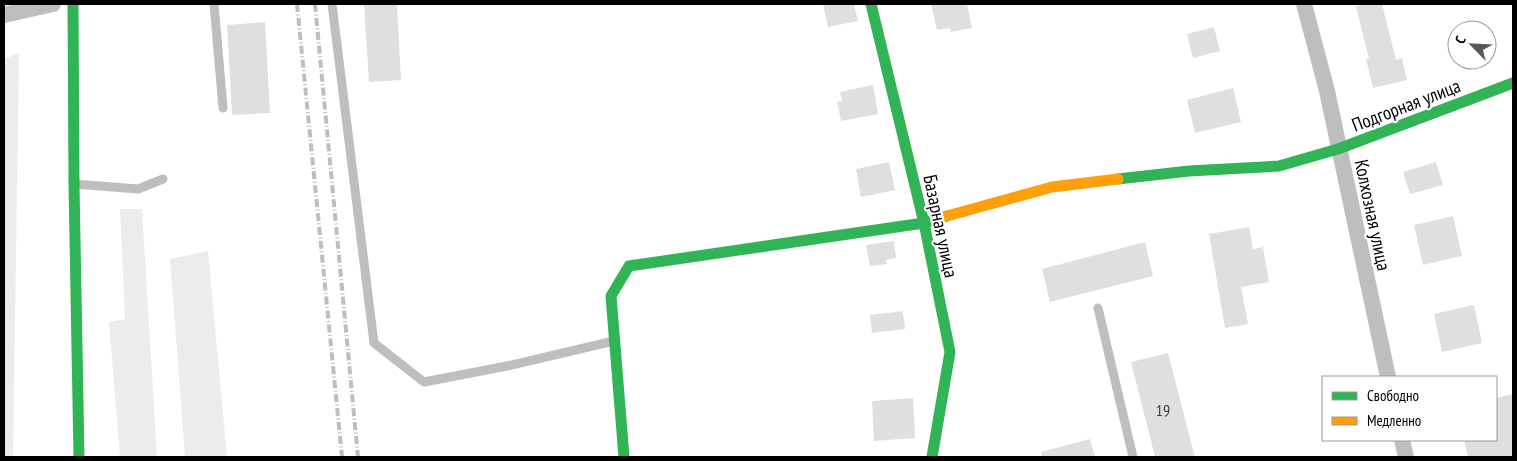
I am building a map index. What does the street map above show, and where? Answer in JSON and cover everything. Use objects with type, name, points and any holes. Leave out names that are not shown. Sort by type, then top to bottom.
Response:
[{"type":"street","points":[[4,15],[53,4]]},
{"type":"street","points":[[73,4],[79,457]]},
{"type":"street","name":"Базарная улица","points":[[871,4],[924,224],[950,352],[932,457]]},
{"type":"street","name":"Колхозная улица","points":[[1304,4],[1327,91],[1388,376]]},
{"type":"street","name":"Подгорная улица","points":[[614,341],[611,296],[628,266],[924,224],[1052,187],[1188,171],[1279,166],[1338,149],[1513,83]]},
{"type":"street","points":[[614,341],[624,457]]},
{"type":"street","points":[[1402,441],[1406,457]]},
{"type":"lane","points":[[214,4],[223,108]]},
{"type":"lane","points":[[332,4],[374,343],[424,382],[507,366],[614,341]]},
{"type":"lane","points":[[74,184],[138,189],[163,179]]},
{"type":"lane","points":[[1098,308],[1133,457]]},
{"type":"shaded area","points":[[19,53],[13,457],[4,457],[4,59]]},
{"type":"shaded area","points":[[120,209],[142,209],[157,457],[120,457],[109,322],[125,319]]},
{"type":"shaded area","points":[[208,251],[227,457],[185,457],[170,259]]},
{"type":"building","points":[[364,4],[397,4],[401,80],[369,82]]},
{"type":"building","points":[[823,4],[854,4],[858,21],[828,27]]},
{"type":"building","points":[[931,4],[967,4],[972,28],[951,32],[950,28],[937,30]]},
{"type":"building","points":[[1382,4],[1396,60],[1402,58],[1407,80],[1373,88],[1366,59],[1369,59],[1356,6]]},
{"type":"building","points":[[265,22],[270,113],[232,115],[227,25]]},
{"type":"building","points":[[1214,27],[1220,51],[1193,58],[1187,34]]},
{"type":"building","points":[[873,85],[878,114],[841,121],[837,102],[842,101],[840,92]]},
{"type":"building","points":[[1233,88],[1241,122],[1195,133],[1187,100]]},
{"type":"building","points":[[889,162],[895,190],[861,197],[856,169]]},
{"type":"building","points":[[1436,162],[1443,185],[1410,194],[1403,172]]},
{"type":"building","points":[[1453,216],[1462,256],[1423,265],[1414,225]]},
{"type":"building","points":[[1249,227],[1253,249],[1263,247],[1269,282],[1241,287],[1248,324],[1225,328],[1209,234]]},
{"type":"building","points":[[894,241],[896,258],[886,260],[887,264],[870,266],[866,245]]},
{"type":"building","points":[[1145,242],[1153,276],[1050,302],[1042,269]]},
{"type":"building","points":[[1474,305],[1482,343],[1442,352],[1434,314]]},
{"type":"building","points":[[903,311],[905,329],[872,333],[870,315]]},
{"type":"building","points":[[1168,353],[1195,457],[1155,457],[1131,362]]},
{"type":"building","points":[[1513,394],[1513,457],[1468,457],[1464,441],[1497,441],[1497,398]]},
{"type":"building","points":[[913,398],[915,438],[874,441],[872,401]]},
{"type":"building","points":[[1090,439],[1095,457],[1042,457],[1041,452]]},
{"type":"railway","points":[[297,4],[342,457]]},
{"type":"railway","points":[[315,4],[358,457]]},
{"type":"traffic: fast","points":[[73,4],[79,457]]},
{"type":"traffic: fast","points":[[871,4],[924,223],[950,352],[932,457]]},
{"type":"traffic: fast","points":[[1118,179],[1189,171],[1279,166],[1338,149],[1513,83]]},
{"type":"traffic: fast","points":[[624,457],[611,296],[629,266],[924,223],[947,216]]},
{"type":"traffic: slow","points":[[947,216],[1052,187],[1118,179]]}]
